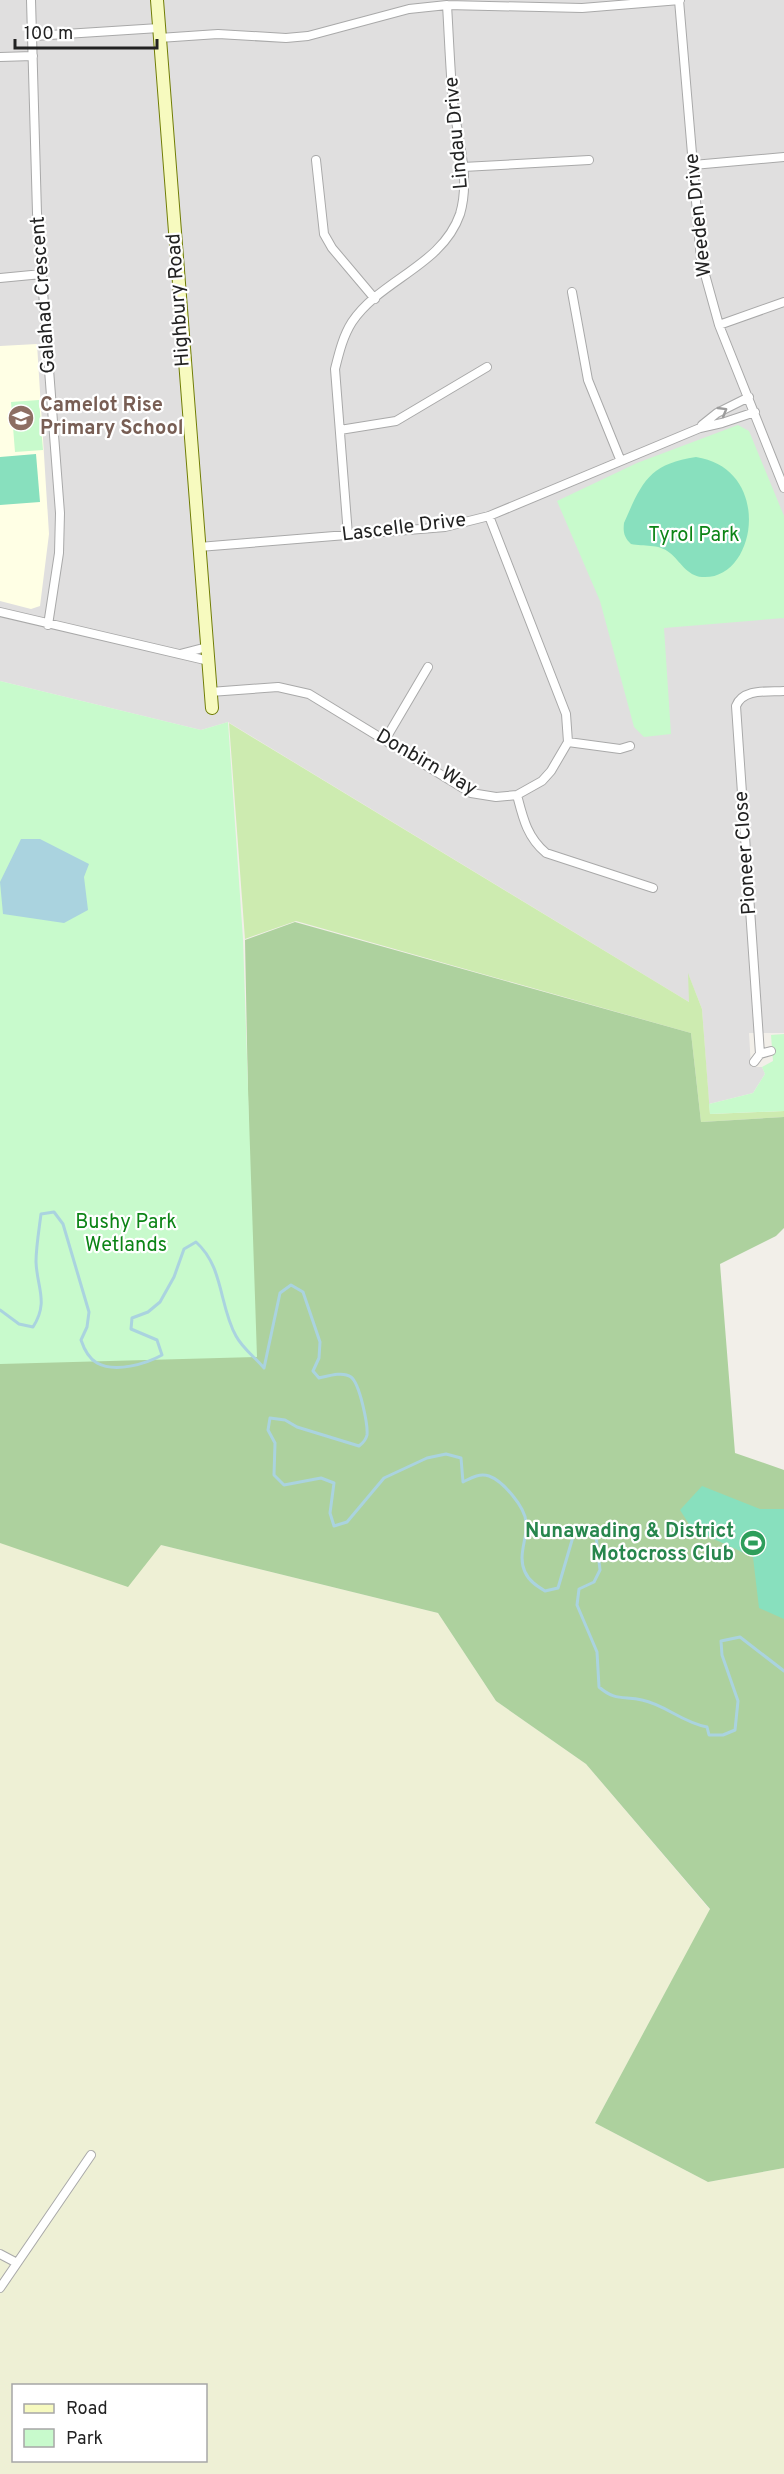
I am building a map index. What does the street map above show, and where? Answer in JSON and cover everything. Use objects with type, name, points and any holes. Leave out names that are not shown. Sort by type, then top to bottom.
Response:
[{"type":"main road","name":"Highbury Road","points":[[157,0],[212,708]]},
{"type":"street","name":"Galahad Crescent","points":[[32,0],[37,213],[60,513],[59,553],[48,625]]},
{"type":"street","points":[[34,36],[159,33],[286,38],[308,36],[409,9],[447,5],[582,8],[680,0]]},
{"type":"street","name":"Weeden Drive","points":[[680,0],[701,260],[719,325],[780,467],[784,488]]},
{"type":"street","name":"Lindau Drive","points":[[348,535],[335,369],[337,361],[352,322],[375,299],[437,251],[456,221],[463,200],[463,167],[453,102],[447,5]]},
{"type":"street","points":[[0,57],[33,56]]},
{"type":"street","points":[[693,165],[784,157]]},
{"type":"street","points":[[316,160],[324,234],[332,248],[375,299]]},
{"type":"street","points":[[463,167],[589,160]]},
{"type":"street","points":[[0,278],[42,274]]},
{"type":"street","points":[[572,292],[588,380],[620,459]]},
{"type":"street","points":[[719,325],[784,302]]},
{"type":"street","points":[[340,430],[396,422],[487,367]]},
{"type":"street","name":"Lascelle Drive","points":[[700,428],[717,413],[749,397]]},
{"type":"street","name":"Lascelle Drive","points":[[199,547],[445,527],[489,516],[620,459],[700,428],[755,412]]},
{"type":"street","points":[[489,516],[566,714],[568,742],[620,750],[630,746]]},
{"type":"street","points":[[0,612],[208,662]]},
{"type":"street","points":[[176,655],[207,647]]},
{"type":"street","points":[[385,740],[428,667]]},
{"type":"street","name":"Donbirn Way","points":[[210,692],[294,688],[309,694],[471,793],[496,797],[517,795],[542,781],[568,742]]},
{"type":"street","name":"Pioneer Close","points":[[760,1054],[736,706],[740,698],[747,694],[784,691]]},
{"type":"street","points":[[517,795],[527,831],[535,844],[546,853],[653,888]]},
{"type":"street","points":[[754,1062],[760,1054],[771,1051]]},
{"type":"street","points":[[0,2288],[91,2155]]},
{"type":"street","points":[[0,2254],[17,2263]]},
{"type":"shaded area","points":[[0,0],[784,0],[784,1033],[749,1033],[751,1067],[762,1067],[765,1074],[753,1093],[709,1104],[702,1009],[689,976],[689,1002],[228,722],[201,730],[0,681]]},
{"type":"shaded area","name":"Camelot Rise Primary School","points":[[37,344],[49,534],[40,606],[31,609],[0,601],[0,346]]},
{"type":"shaded area","points":[[0,1542],[161,1545],[438,1613],[496,1701],[586,1764],[710,1910],[595,2123],[708,2182],[784,2168],[784,2474],[0,2474]]},
{"type":"green space","points":[[39,400],[43,450],[15,452],[11,402]]},
{"type":"green space","name":"Tyrol Park","points":[[738,425],[749,431],[784,516],[784,618],[664,628],[671,734],[644,737],[634,727],[600,601],[557,501],[637,463]]},
{"type":"green space","points":[[36,454],[40,502],[0,505],[0,457]]},
{"type":"green space","points":[[696,457],[721,466],[738,481],[747,501],[749,523],[745,544],[735,562],[721,573],[702,577],[692,574],[665,550],[631,544],[625,537],[624,529],[624,523],[636,496],[649,477],[667,464]]},
{"type":"green space","name":"Bushy Park Wetlands","points":[[0,681],[201,730],[228,722],[243,939],[257,1357],[0,1364]]},
{"type":"green space","points":[[229,723],[689,1002],[688,973],[702,1009],[710,1114],[784,1111],[784,1117],[701,1122],[691,1033],[296,921],[245,939]]},
{"type":"green space","points":[[295,922],[691,1033],[701,1122],[784,1117],[784,1228],[776,1236],[720,1264],[735,1453],[784,1470],[784,2168],[708,2182],[595,2123],[710,1909],[586,1764],[496,1701],[438,1613],[161,1545],[128,1587],[0,1543],[0,1040],[253,1353],[245,940]]},
{"type":"green space","points":[[784,1034],[784,1111],[710,1114],[709,1104],[753,1093],[765,1074],[762,1067],[773,1061],[771,1035]]},
{"type":"green space","name":"Nunawading & District Motocross Club","points":[[702,1486],[760,1509],[784,1509],[784,1619],[759,1608],[753,1557],[692,1529],[680,1510]]},
{"type":"water","points":[[21,839],[40,839],[89,864],[84,877],[88,910],[64,923],[3,914],[0,882]]},
{"type":"waterway","points":[[0,1310],[19,1324],[33,1327],[38,1318],[41,1295],[36,1262],[41,1214],[54,1212],[63,1224],[89,1312],[87,1327],[81,1340],[91,1359],[104,1366],[130,1366],[162,1355],[157,1340],[131,1329],[132,1318],[148,1312],[160,1302],[174,1277],[184,1249],[196,1242],[212,1263],[236,1336],[264,1368],[280,1293],[291,1285],[303,1292],[320,1342],[319,1358],[313,1371],[319,1378],[340,1374],[351,1377],[365,1414],[367,1435],[359,1446],[297,1427],[285,1420],[270,1418],[268,1430],[275,1443],[274,1475],[284,1485],[321,1478],[334,1483],[330,1513],[334,1526],[347,1522],[384,1478],[427,1458],[446,1454],[461,1458],[463,1482],[478,1476],[489,1476],[501,1483],[518,1502],[526,1522],[522,1553],[523,1566],[529,1578],[545,1591],[558,1588],[575,1530],[586,1526],[596,1536],[600,1570],[594,1582],[579,1589],[577,1605],[597,1652],[599,1687],[605,1691],[615,1696],[651,1702],[689,1721],[707,1727],[709,1735],[723,1735],[735,1730],[738,1701],[722,1655],[721,1641],[740,1637],[784,1671]]},
{"type":"place","name":"Camelot Rise Primary School","points":[[21,418]]},
{"type":"place","name":"Nunawading & District Motocross Club","points":[[753,1543]]}]
